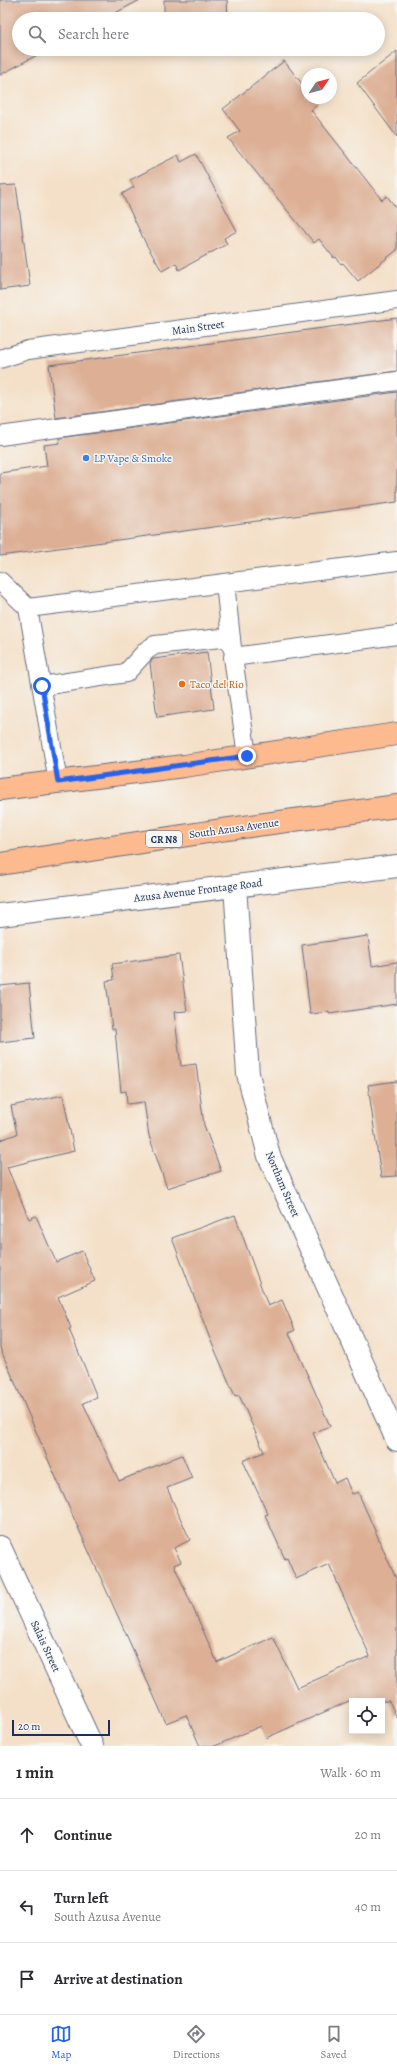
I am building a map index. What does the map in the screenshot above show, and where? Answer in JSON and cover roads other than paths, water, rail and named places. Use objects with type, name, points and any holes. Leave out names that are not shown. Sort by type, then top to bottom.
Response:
[{"type":"main road","points":[[0,789],[247,756],[397,734]]},
{"type":"main road","name":"South Azusa Avenue","points":[[0,864],[397,806]]},
{"type":"street","name":"Azusa Avenue Frontage Road","points":[[0,915],[397,866]]},
{"type":"street","name":"Northam Street","points":[[235,886],[248,1074],[269,1156],[397,1440]]},
{"type":"street","name":"Salais Street","points":[[0,1547],[92,1746]]},
{"type":"lane","name":"Main Street","points":[[0,359],[28,350],[397,300]]},
{"type":"lane","points":[[0,436],[397,381]]},
{"type":"lane","points":[[28,608],[397,561]]},
{"type":"lane","points":[[0,581],[28,608],[58,782]]},
{"type":"lane","points":[[225,583],[233,657],[247,756]]},
{"type":"lane","points":[[233,657],[397,635]]},
{"type":"lane","points":[[42,686],[126,673],[147,650],[155,645],[231,637]]},
{"type":"place","name":"LP Vape & Smoke","points":[[86,458]]},
{"type":"place","name":"Taco del Rio","points":[[182,684]]}]
